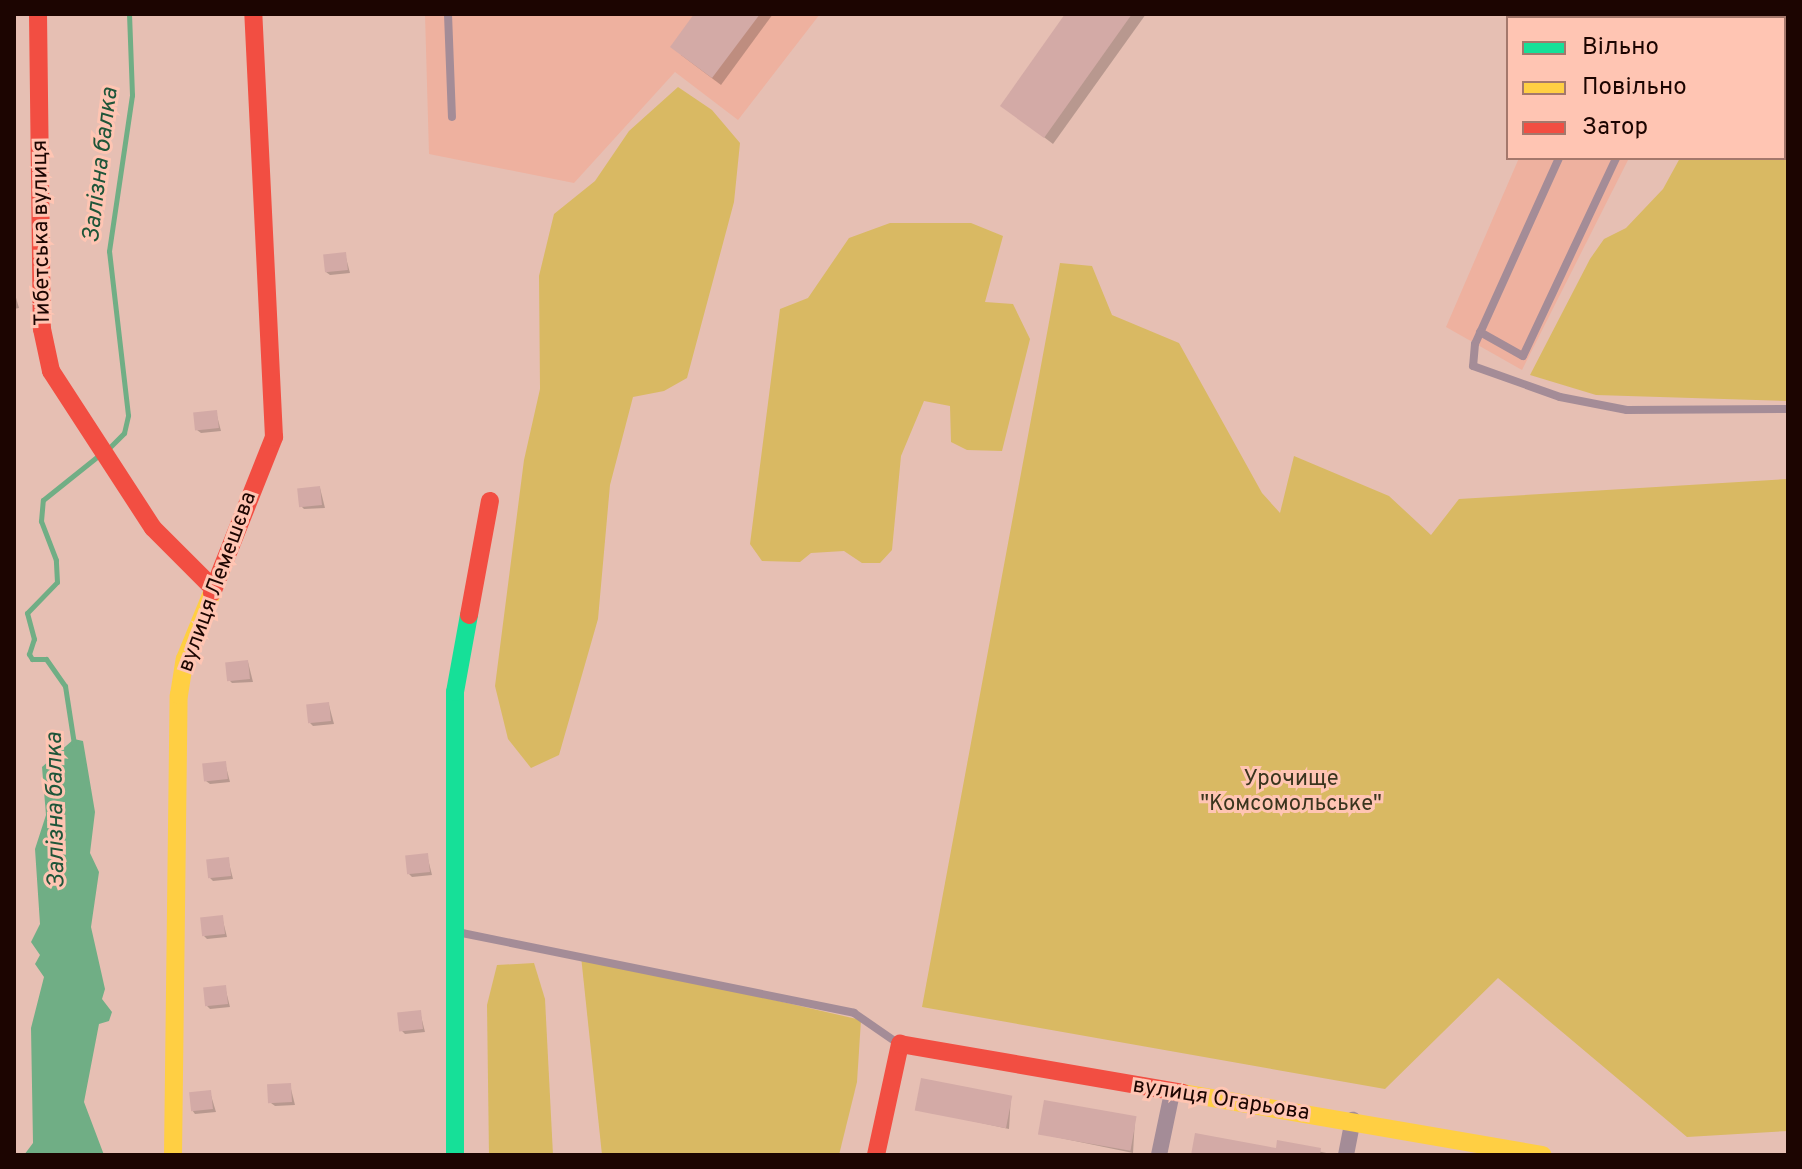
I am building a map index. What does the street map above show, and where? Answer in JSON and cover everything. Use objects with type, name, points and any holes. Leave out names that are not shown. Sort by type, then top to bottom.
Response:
[{"type":"street","name":"Тибетська вулиця","points":[[38,14],[42,329],[51,371],[153,528],[213,588]]},
{"type":"street","name":"вулиця Лемешєва","points":[[173,1155],[179,695],[185,659],[274,437],[253,14]]},
{"type":"street","points":[[455,1155],[451,1000],[458,932],[451,880],[455,692],[490,501]]},
{"type":"street","points":[[876,1155],[900,1044]]},
{"type":"street","name":"вулиця Огарьова","points":[[900,1044],[1543,1155]]},
{"type":"street","points":[[1159,1155],[1172,1093]]},
{"type":"street","points":[[1346,1155],[1353,1120]]},
{"type":"lane","points":[[448,14],[452,117]]},
{"type":"lane","points":[[1558,160],[1480,332],[1473,366],[1560,397],[1627,410],[1788,409]]},
{"type":"lane","points":[[1480,332],[1523,356],[1615,160]]},
{"type":"lane","points":[[458,932],[854,1013],[900,1044]]},
{"type":"shaded area","points":[[425,14],[820,14],[738,120],[675,72],[574,183],[429,154]]},
{"type":"shaded area","points":[[1509,14],[1722,14],[1721,16]]},
{"type":"shaded area","points":[[1518,160],[1628,160],[1522,370],[1446,327]]},
{"type":"green space","points":[[1788,14],[1788,401],[1596,395],[1530,375],[1590,259],[1604,239],[1626,228],[1663,189],[1679,160],[1786,160],[1786,16],[1730,16]]},
{"type":"green space","points":[[678,87],[712,110],[740,143],[734,202],[687,378],[664,391],[633,397],[610,485],[598,619],[559,755],[531,768],[508,739],[495,686],[524,460],[540,389],[539,276],[554,214],[595,181],[629,131]]},
{"type":"green space","points":[[890,223],[971,223],[1003,236],[985,302],[1013,304],[1030,339],[1002,451],[967,450],[951,442],[950,406],[924,401],[901,456],[892,550],[880,563],[862,563],[844,551],[811,553],[800,562],[762,561],[750,544],[780,309],[808,298],[849,238]]},
{"type":"green space","name":"Урочище \"Комсомольське\"","points":[[1060,263],[1092,266],[1112,315],[1179,343],[1262,493],[1280,513],[1294,456],[1389,496],[1431,535],[1459,499],[1788,479],[1788,1131],[1687,1137],[1498,978],[1385,1089],[922,1007]]},
{"type":"green space","points":[[581,956],[861,1020],[857,1082],[839,1155],[602,1155]]},
{"type":"green space","points":[[534,963],[545,999],[553,1155],[489,1155],[487,1005],[497,965]]},
{"type":"water","points":[[74,739],[83,741],[95,812],[90,853],[99,872],[91,927],[105,989],[102,999],[112,1012],[109,1021],[99,1024],[84,1102],[104,1155],[24,1155],[33,1143],[31,1028],[44,977],[35,964],[40,955],[31,942],[40,924],[35,849],[46,815],[42,767]]},
{"type":"building","points":[[694,14],[760,14],[712,78],[670,47]]},
{"type":"building","points":[[1065,14],[1132,14],[1044,138],[1000,106]]},
{"type":"building","points":[[346,252],[348,270],[325,272],[323,254]]},
{"type":"building","points":[[217,410],[219,428],[195,430],[193,413]]},
{"type":"building","points":[[320,486],[322,505],[299,507],[297,488]]},
{"type":"building","points":[[248,660],[250,679],[227,681],[225,662]]},
{"type":"building","points":[[329,702],[331,721],[308,723],[306,704]]},
{"type":"building","points":[[226,761],[228,779],[204,781],[202,764]]},
{"type":"building","points":[[428,853],[430,872],[407,874],[405,855]]},
{"type":"building","points":[[229,857],[231,876],[208,878],[206,859]]},
{"type":"building","points":[[223,915],[225,934],[202,936],[200,917]]},
{"type":"building","points":[[226,985],[228,1004],[205,1006],[203,987]]},
{"type":"building","points":[[421,1010],[423,1029],[399,1031],[397,1013]]},
{"type":"building","points":[[921,1078],[1012,1096],[1006,1128],[915,1110]]},
{"type":"building","points":[[291,1083],[292,1102],[268,1103],[267,1084]]},
{"type":"building","points":[[211,1090],[213,1109],[191,1111],[189,1092]]},
{"type":"building","points":[[1044,1100],[1137,1116],[1130,1151],[1038,1134]]},
{"type":"building","points":[[1195,1133],[1276,1148],[1277,1140],[1321,1148],[1320,1155],[1191,1155]]},
{"type":"waterway","name":"Залізна балка","points":[[110,447],[124,433],[128,415],[109,251],[132,95],[129,14]]},
{"type":"waterway","name":"Залізна балка","points":[[74,744],[65,686],[46,659],[32,659],[29,654],[34,639],[27,613],[57,582],[56,560],[41,521],[43,500],[98,456]]},
{"type":"traffic: fast","points":[[455,1155],[455,692],[469,615]]},
{"type":"traffic: slow","points":[[173,1155],[179,695],[185,659],[212,593]]},
{"type":"traffic: slow","points":[[1183,1093],[1543,1155]]},
{"type":"traffic: jam","points":[[38,14],[42,329],[51,371],[153,528],[213,588]]},
{"type":"traffic: jam","points":[[212,593],[274,437],[253,14]]},
{"type":"traffic: jam","points":[[469,615],[490,501]]},
{"type":"traffic: jam","points":[[876,1155],[900,1044],[1183,1093]]}]
